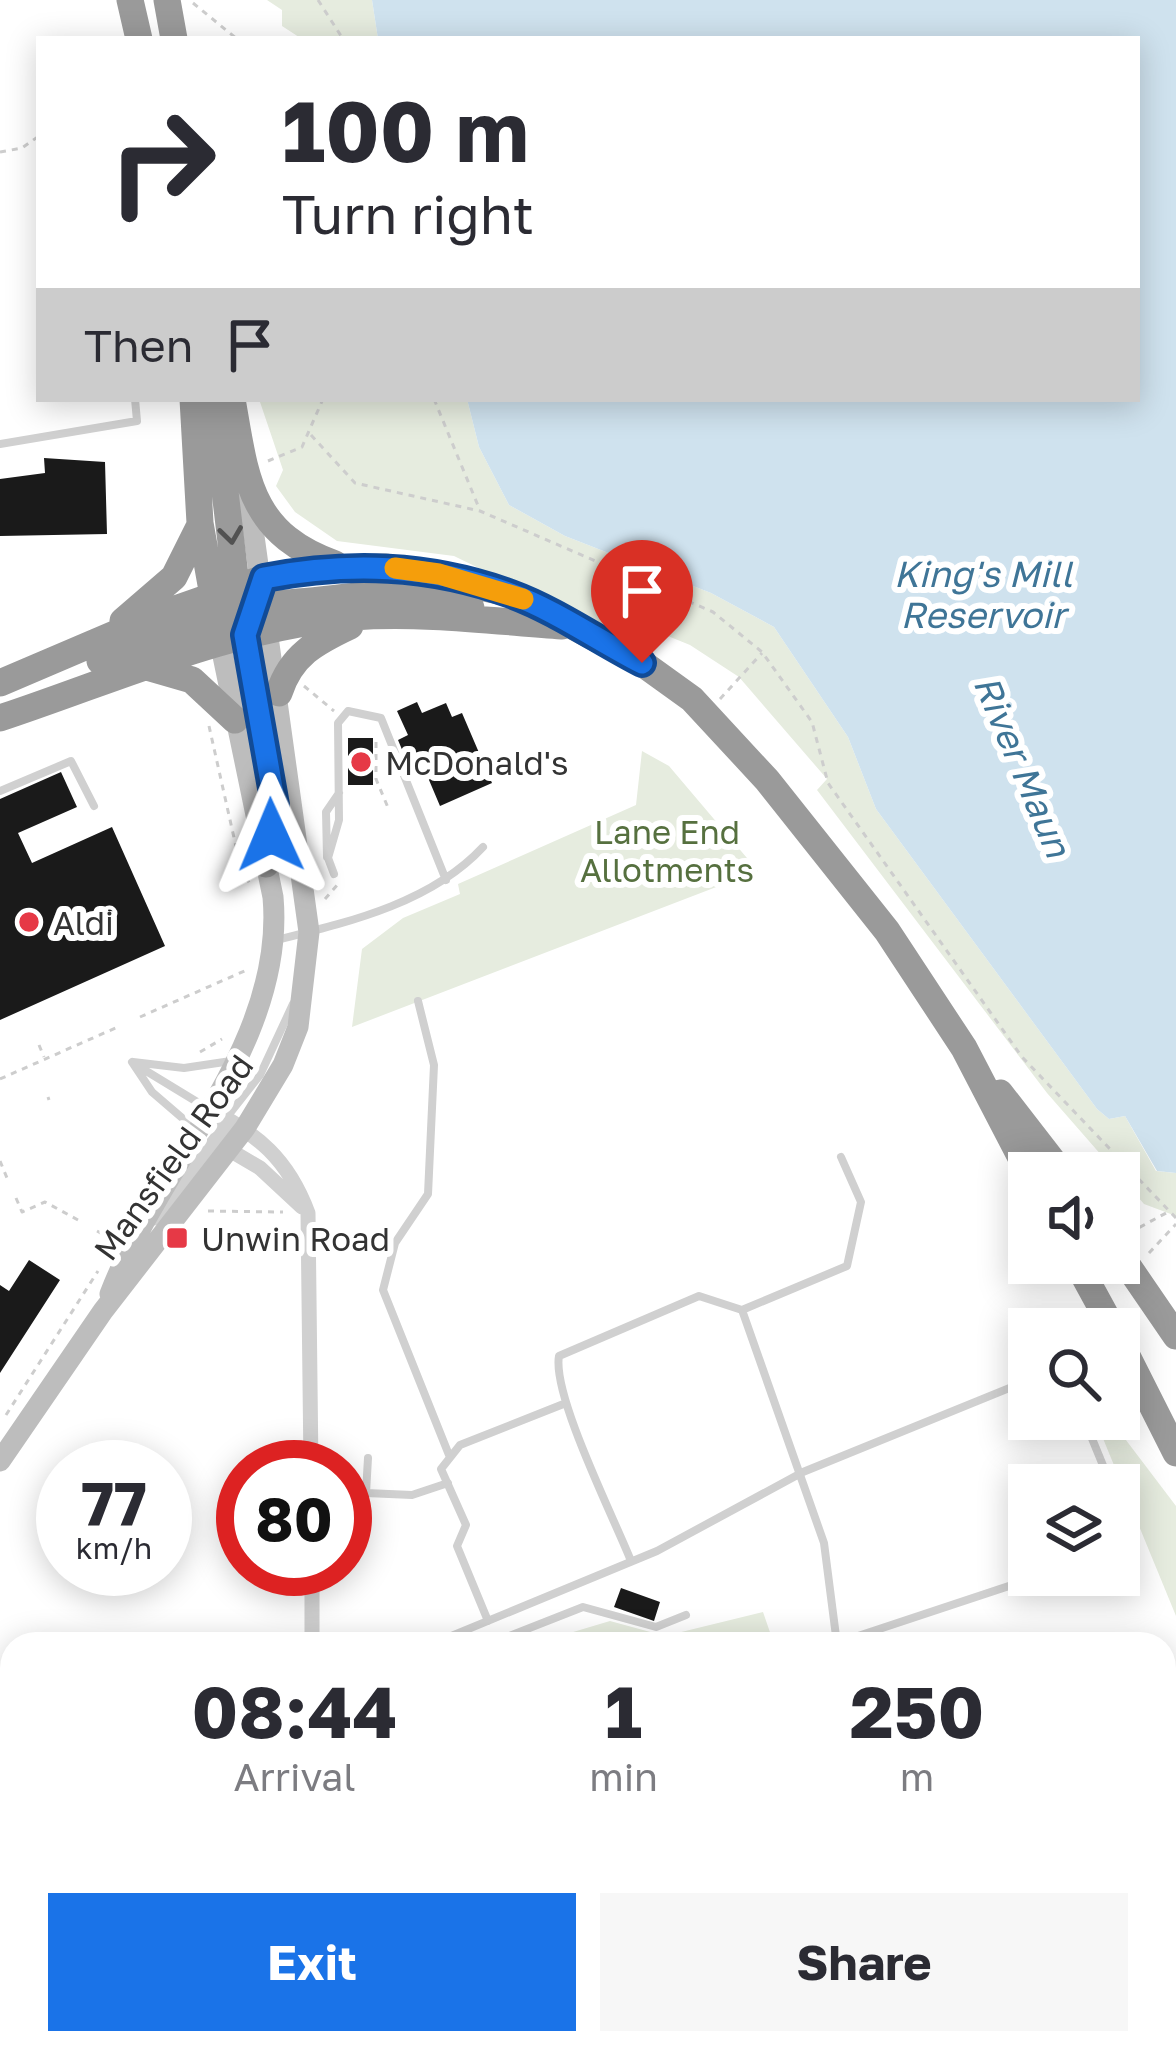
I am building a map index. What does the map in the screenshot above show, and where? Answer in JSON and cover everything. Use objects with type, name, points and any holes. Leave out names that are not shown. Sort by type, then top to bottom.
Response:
[{"type":"highway","points":[[130,0],[138,36]]},
{"type":"highway","points":[[167,0],[173,36]]},
{"type":"highway","name":"Mansfield Road","points":[[194,402],[200,523],[242,612]]},
{"type":"highway","points":[[220,402],[217,424],[242,612],[275,805],[266,864]]},
{"type":"highway","name":"Mansfield Road","points":[[233,402],[247,488]]},
{"type":"highway","points":[[247,488],[285,540],[338,566],[439,574],[513,594],[642,663],[707,714],[848,880],[964,1048],[1046,1152]]},
{"type":"highway","points":[[96,644],[175,578],[200,523]]},
{"type":"highway","points":[[0,718],[147,667],[242,612],[338,566]]},
{"type":"highway","points":[[0,683],[96,644],[242,612],[408,593],[449,598],[502,622]]},
{"type":"highway","points":[[0,694],[20,692],[242,612],[572,627]]},
{"type":"highway","points":[[287,686],[287,671],[309,646],[370,617]]},
{"type":"highway","points":[[147,667],[205,688],[222,720]]},
{"type":"highway","points":[[964,1048],[1018,1152]]},
{"type":"highway","points":[[1140,1277],[1163,1302],[1176,1336]]},
{"type":"highway","points":[[1140,1379],[1176,1402]]},
{"type":"highway","points":[[1140,1380],[1176,1453]]},
{"type":"main road","name":"Mansfield Road","points":[[1,1458],[104,1311],[186,1210],[213,1140],[207,1108],[237,1059],[268,992],[277,940],[266,864],[222,720],[242,612],[247,488]]},
{"type":"main road","name":"Mansfield Road","points":[[104,1311],[122,1244],[213,1140],[238,1124],[283,1065],[298,1027],[309,932],[287,686],[242,612]]},
{"type":"street","points":[[207,1108],[277,1153],[295,1178],[308,1213],[311,1440]]},
{"type":"street","points":[[213,1140],[260,1168],[308,1213]]},
{"type":"street","points":[[312,1596],[312,1632]]},
{"type":"lane","points":[[0,444],[137,422],[135,402]]},
{"type":"lane","points":[[337,876],[328,859],[337,836],[338,724],[348,711],[381,718],[446,880]]},
{"type":"lane","points":[[0,791],[71,761],[94,806]]},
{"type":"lane","points":[[277,940],[335,928],[446,880],[484,847]]},
{"type":"lane","points":[[418,1001],[434,1065],[428,1194],[395,1243],[383,1290],[448,1455]]},
{"type":"lane","points":[[132,1062],[184,1068],[237,1059]]},
{"type":"lane","points":[[132,1062],[207,1108]]},
{"type":"lane","points":[[132,1062],[152,1092],[213,1140],[219,1127],[238,1124]]},
{"type":"lane","points":[[631,1562],[556,1371],[566,1349],[700,1296],[742,1310],[847,1266],[862,1202],[841,1157]]},
{"type":"lane","points":[[742,1310],[803,1472],[824,1543],[836,1632]]},
{"type":"lane","points":[[461,1632],[631,1562],[803,1472],[1008,1389]]},
{"type":"lane","points":[[488,1621],[457,1546],[466,1525],[441,1468],[460,1444],[566,1403]]},
{"type":"lane","points":[[372,1493],[412,1495],[448,1484]]},
{"type":"lane","points":[[870,1632],[1008,1586]]},
{"type":"lane","points":[[520,1632],[584,1607],[656,1627],[686,1615]]},
{"type":"path","points":[[186,0],[233,36]]},
{"type":"path","points":[[318,0],[341,36]]},
{"type":"path","points":[[0,152],[22,148],[36,138]]},
{"type":"path","points":[[269,461],[302,447],[322,402]]},
{"type":"path","points":[[435,402],[480,511]]},
{"type":"path","points":[[707,714],[762,652]]},
{"type":"path","points":[[287,686],[335,712],[340,708]]},
{"type":"path","points":[[222,720],[241,869],[254,891]]},
{"type":"path","points":[[376,742],[376,779],[388,810]]},
{"type":"path","points":[[318,902],[336,892],[337,876]]},
{"type":"path","points":[[140,1017],[256,966],[253,980]]},
{"type":"path","points":[[0,1079],[120,1026]]},
{"type":"path","points":[[186,1055],[226,1036]]},
{"type":"path","points":[[39,1045],[45,1059]]},
{"type":"path","points":[[34,1064],[39,1076]]},
{"type":"path","points":[[0,1161],[7,1178]]},
{"type":"path","points":[[16,1198],[22,1212],[45,1202],[78,1220]]},
{"type":"path","points":[[186,1210],[308,1213]]},
{"type":"path","points":[[1140,1227],[1169,1211]]},
{"type":"path","points":[[1140,1251],[1176,1224]]},
{"type":"path","points":[[97,1231],[122,1244]]},
{"type":"path","points":[[5,1416],[104,1261]]},
{"type":"green space","points":[[267,0],[372,0],[378,36],[297,36],[282,26],[282,10]]},
{"type":"green space","points":[[260,402],[468,402],[479,447],[509,505],[565,536],[711,593],[774,627],[848,737],[876,809],[1097,1109],[1109,1119],[1125,1116],[1156,1171],[1176,1173],[1176,1216],[1140,1199],[1140,1152],[1099,1152],[1047,1093],[817,790],[827,779],[739,677],[690,645],[616,615],[606,630],[454,556],[337,541],[295,512],[276,486],[283,470]]},
{"type":"green space","name":"Lane End Allotments","points":[[642,751],[669,766],[758,871],[352,1027],[362,949],[403,918],[460,894],[458,884],[636,805]]},
{"type":"green space","points":[[1104,1440],[1126,1440],[1176,1506],[1176,1616],[1140,1528],[1140,1464],[1114,1464]]},
{"type":"green space","points":[[763,1612],[770,1632],[681,1632]]},
{"type":"green space","points":[[610,1621],[650,1632],[573,1632]]},
{"type":"water","name":"King's Mill Reservoir","points":[[372,0],[1176,0],[1176,1173],[1157,1171],[1125,1116],[1109,1119],[1097,1109],[876,809],[848,737],[774,627],[711,593],[565,536],[509,505],[479,447],[468,402],[1140,402],[1140,36],[378,36]]},
{"type":"building","points":[[44,458],[105,462],[107,534],[0,536],[0,479],[45,473]]},
{"type":"building","points":[[417,702],[422,713],[446,703],[452,717],[462,713],[492,783],[440,806],[418,754],[406,759],[398,740],[408,735],[397,711]]},
{"type":"building","name":"McDonald's","points":[[348,738],[373,738],[373,785],[348,785]]},
{"type":"building","points":[[61,772],[77,807],[18,833],[32,863],[112,827],[165,946],[0,1020],[0,799]]},
{"type":"building","points":[[29,1260],[60,1280],[0,1373],[0,1285],[9,1291]]},
{"type":"building","points":[[621,1588],[660,1602],[654,1621],[614,1607]]},
{"type":"slow traffic","points":[[395,568],[439,574],[523,599]]},
{"type":"place","name":"McDonald's","points":[[361,762]]},
{"type":"place","name":"Aldi","points":[[29,922]]},
{"type":"place","name":"Unwin Road","points":[[177,1238]]},
{"type":"route","points":[[271,835],[275,805],[245,635],[264,578],[338,566],[439,574],[513,594],[642,663]]},
{"type":"water label","name":"River Maun","points":[[1023,766]]}]
